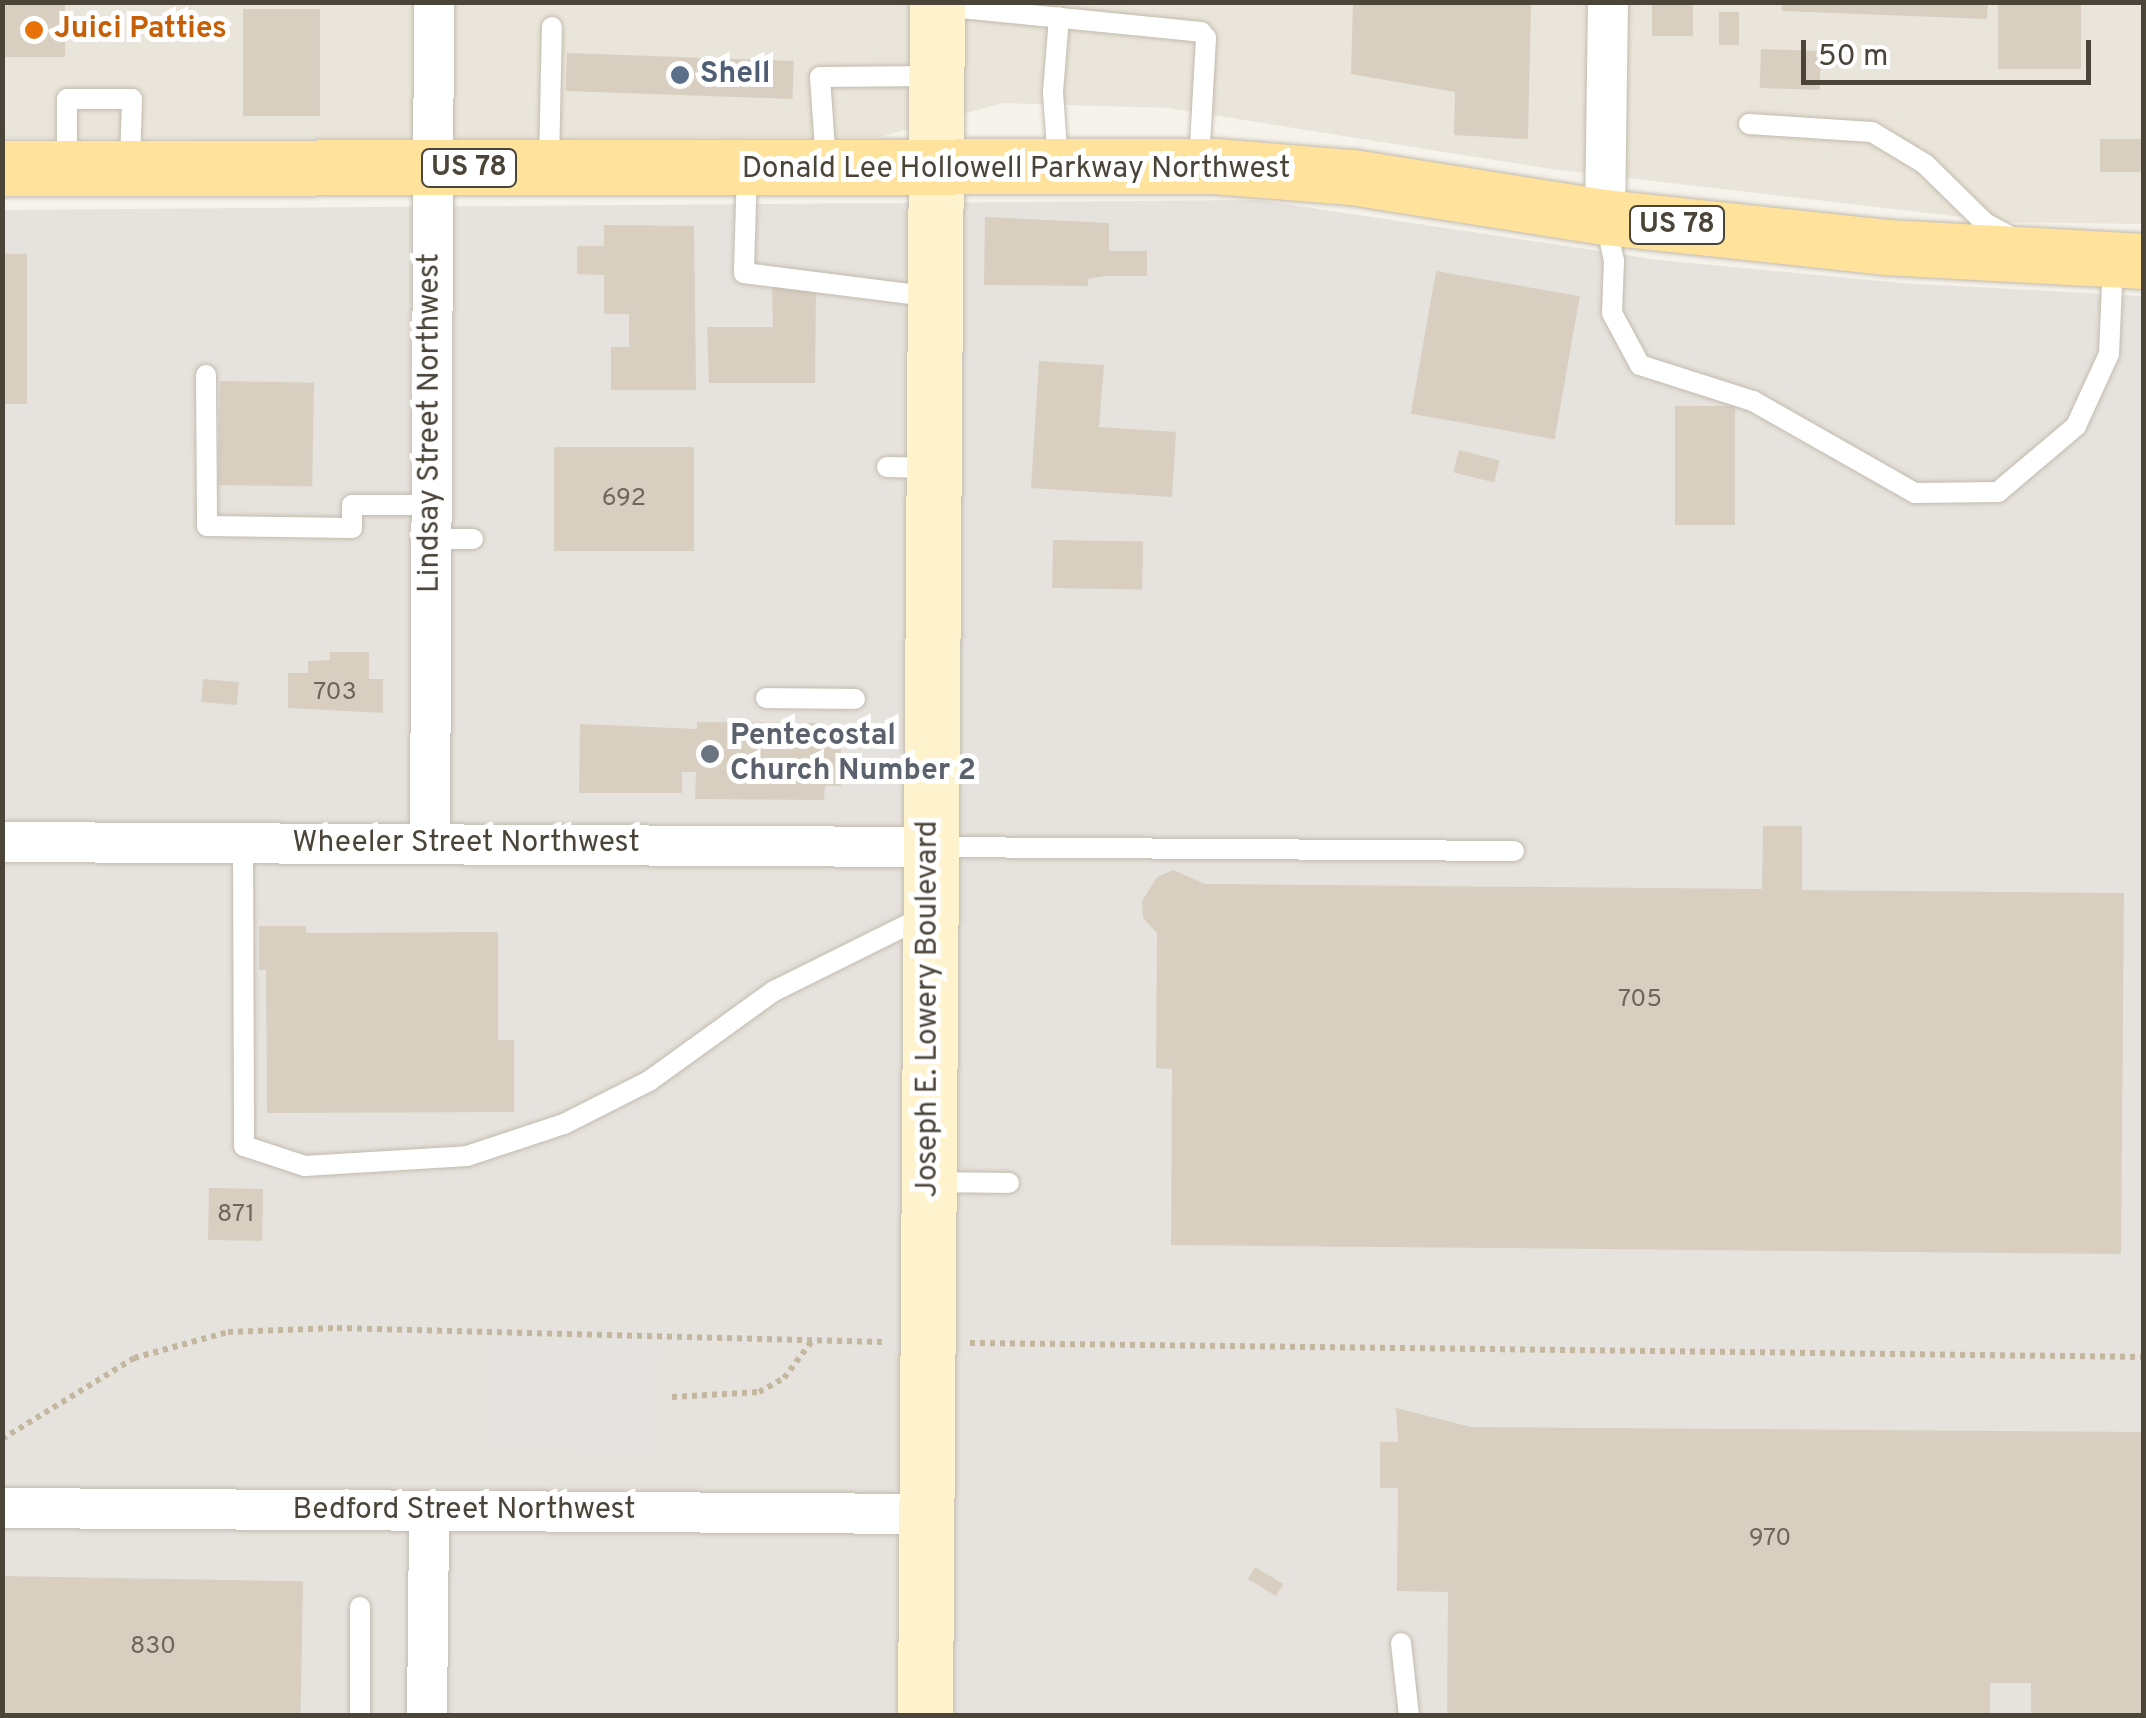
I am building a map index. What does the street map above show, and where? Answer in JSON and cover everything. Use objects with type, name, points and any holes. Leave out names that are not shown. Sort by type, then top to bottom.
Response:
[{"type":"main road","name":"Joseph E. Lowery Boulevard","points":[[925,1716],[930,847],[910,467],[934,297],[937,4]]},
{"type":"main road","name":"Donald Lee Hollowell Parkway Northwest","points":[[2,168],[1199,166],[1352,177],[1605,216],[2050,258],[2128,260]]},
{"type":"street","name":"Lindsay Street Northwest","points":[[430,844],[434,2]]},
{"type":"street","points":[[1605,216],[1608,2]]},
{"type":"street","name":"Wheeler Street Northwest","points":[[2,842],[930,847]]},
{"type":"street","name":"Bedford Street Northwest","points":[[2,1508],[926,1514]]},
{"type":"street","points":[[427,1716],[429,1511]]},
{"type":"lane","points":[[937,4],[1059,16],[1206,38],[1199,166]]},
{"type":"lane","points":[[1058,166],[1053,92],[1059,16]]},
{"type":"lane","points":[[549,168],[552,28]]},
{"type":"lane","points":[[826,166],[820,77],[936,76]]},
{"type":"lane","points":[[1749,124],[1872,132],[1926,164],[1985,223],[2050,258]]},
{"type":"lane","points":[[747,167],[744,273],[934,297]]},
{"type":"lane","points":[[1605,216],[1614,262],[1612,313],[1640,365],[1753,401],[1915,493],[1998,492],[2076,426],[2109,354],[2128,260]]},
{"type":"lane","points":[[206,375],[207,526],[352,528],[352,505],[431,522],[472,539]]},
{"type":"lane","points":[[766,698],[855,698]]},
{"type":"lane","points":[[244,844],[244,1146],[305,1166],[467,1156],[564,1124],[649,1081],[774,991],[929,914]]},
{"type":"lane","points":[[930,847],[1514,850]]},
{"type":"lane","points":[[928,1182],[1010,1183]]},
{"type":"lane","points":[[360,1607],[360,1716]]},
{"type":"lane","points":[[1401,1644],[1409,1716]]},
{"type":"path","points":[[2,1439],[134,1358],[228,1332],[337,1328],[898,1342]]},
{"type":"path","points":[[672,1397],[759,1392],[784,1378],[812,1341]]},
{"type":"path","points":[[967,1343],[2144,1357]]},
{"type":"shaded area","points":[[2,3],[2143,3],[2143,224],[2005,222],[1551,169],[1169,108],[1003,103],[879,137],[3,138]]},
{"type":"shaded area","points":[[1258,200],[1659,260],[1901,283],[2143,296],[2143,1715],[3,1715],[2,210]]},
{"type":"shaded area","points":[[492,1340],[657,1343],[655,1450],[490,1447]]},
{"type":"building","name":"Juici Patties","points":[[4,2],[65,2],[65,57],[4,57]]},
{"type":"building","points":[[1353,2],[1531,2],[1528,139],[1454,135],[1455,92],[1351,74]]},
{"type":"building","points":[[1652,2],[1693,2],[1693,36],[1652,36]]},
{"type":"building","points":[[1782,2],[1988,2],[1987,19],[1782,11]]},
{"type":"building","points":[[1998,2],[2081,2],[2081,69],[1998,69]]},
{"type":"building","points":[[243,9],[320,9],[320,116],[243,116]]},
{"type":"building","points":[[1719,12],[1739,12],[1739,45],[1719,45]]},
{"type":"building","points":[[1761,49],[1821,51],[1820,90],[1760,88]]},
{"type":"building","name":"Shell","points":[[567,53],[794,61],[793,99],[566,91]]},
{"type":"building","points":[[2100,139],[2144,139],[2144,172],[2100,172]]},
{"type":"building","points":[[985,217],[1109,223],[1109,251],[1147,251],[1147,276],[1088,279],[1088,286],[984,285]]},
{"type":"building","points":[[604,225],[694,226],[696,390],[611,390],[611,347],[629,347],[629,314],[604,314],[604,275],[577,274],[577,246],[604,246]]},
{"type":"building","points":[[2,254],[27,254],[27,404],[2,404]]},
{"type":"building","points":[[1436,271],[1580,296],[1555,439],[1411,414]]},
{"type":"building","points":[[816,286],[815,383],[709,383],[707,327],[773,327],[772,287]]},
{"type":"building","points":[[1039,361],[1104,365],[1099,427],[1176,432],[1172,497],[1031,488]]},
{"type":"building","points":[[220,381],[314,383],[312,487],[218,485]]},
{"type":"building","points":[[1675,406],[1735,406],[1735,525],[1675,525]]},
{"type":"building","points":[[554,447],[694,447],[694,551],[554,551]]},
{"type":"building","points":[[1459,450],[1500,460],[1494,482],[1453,472]]},
{"type":"building","points":[[1053,540],[1143,542],[1142,590],[1052,588]]},
{"type":"building","points":[[330,652],[369,652],[369,679],[383,679],[383,713],[288,708],[288,673],[308,673],[308,661],[330,660]]},
{"type":"building","points":[[203,679],[239,682],[237,705],[201,702]]},
{"type":"building","name":"Pentecostal Church Number 2","points":[[697,722],[824,723],[823,736],[841,736],[841,786],[825,786],[824,800],[695,799],[696,772],[682,772],[682,793],[579,793],[580,724],[697,729]]},
{"type":"building","points":[[1763,826],[1802,826],[1802,890],[2124,893],[2121,1254],[1171,1245],[1172,1069],[1156,1068],[1157,933],[1143,918],[1142,901],[1157,877],[1173,870],[1205,884],[1762,889]]},
{"type":"building","points":[[259,926],[306,926],[306,933],[498,932],[498,1040],[514,1040],[514,1112],[267,1113],[266,970],[259,970]]},
{"type":"building","points":[[209,1188],[263,1189],[262,1241],[208,1240]]},
{"type":"building","points":[[1396,1408],[1471,1427],[2144,1432],[2144,1716],[2031,1716],[2031,1683],[1990,1683],[1990,1716],[1447,1716],[1448,1592],[1397,1591],[1398,1488],[1380,1488],[1380,1442],[1398,1442]]},
{"type":"building","points":[[1255,1567],[1283,1584],[1276,1596],[1248,1579]]},
{"type":"building","points":[[2,1576],[303,1581],[301,1716],[2,1716]]},
{"type":"place","name":"Juici Patties","points":[[34,30]]},
{"type":"place","name":"Shell","points":[[680,75]]},
{"type":"place","name":"Pentecostal Church Number 2","points":[[710,754]]}]
